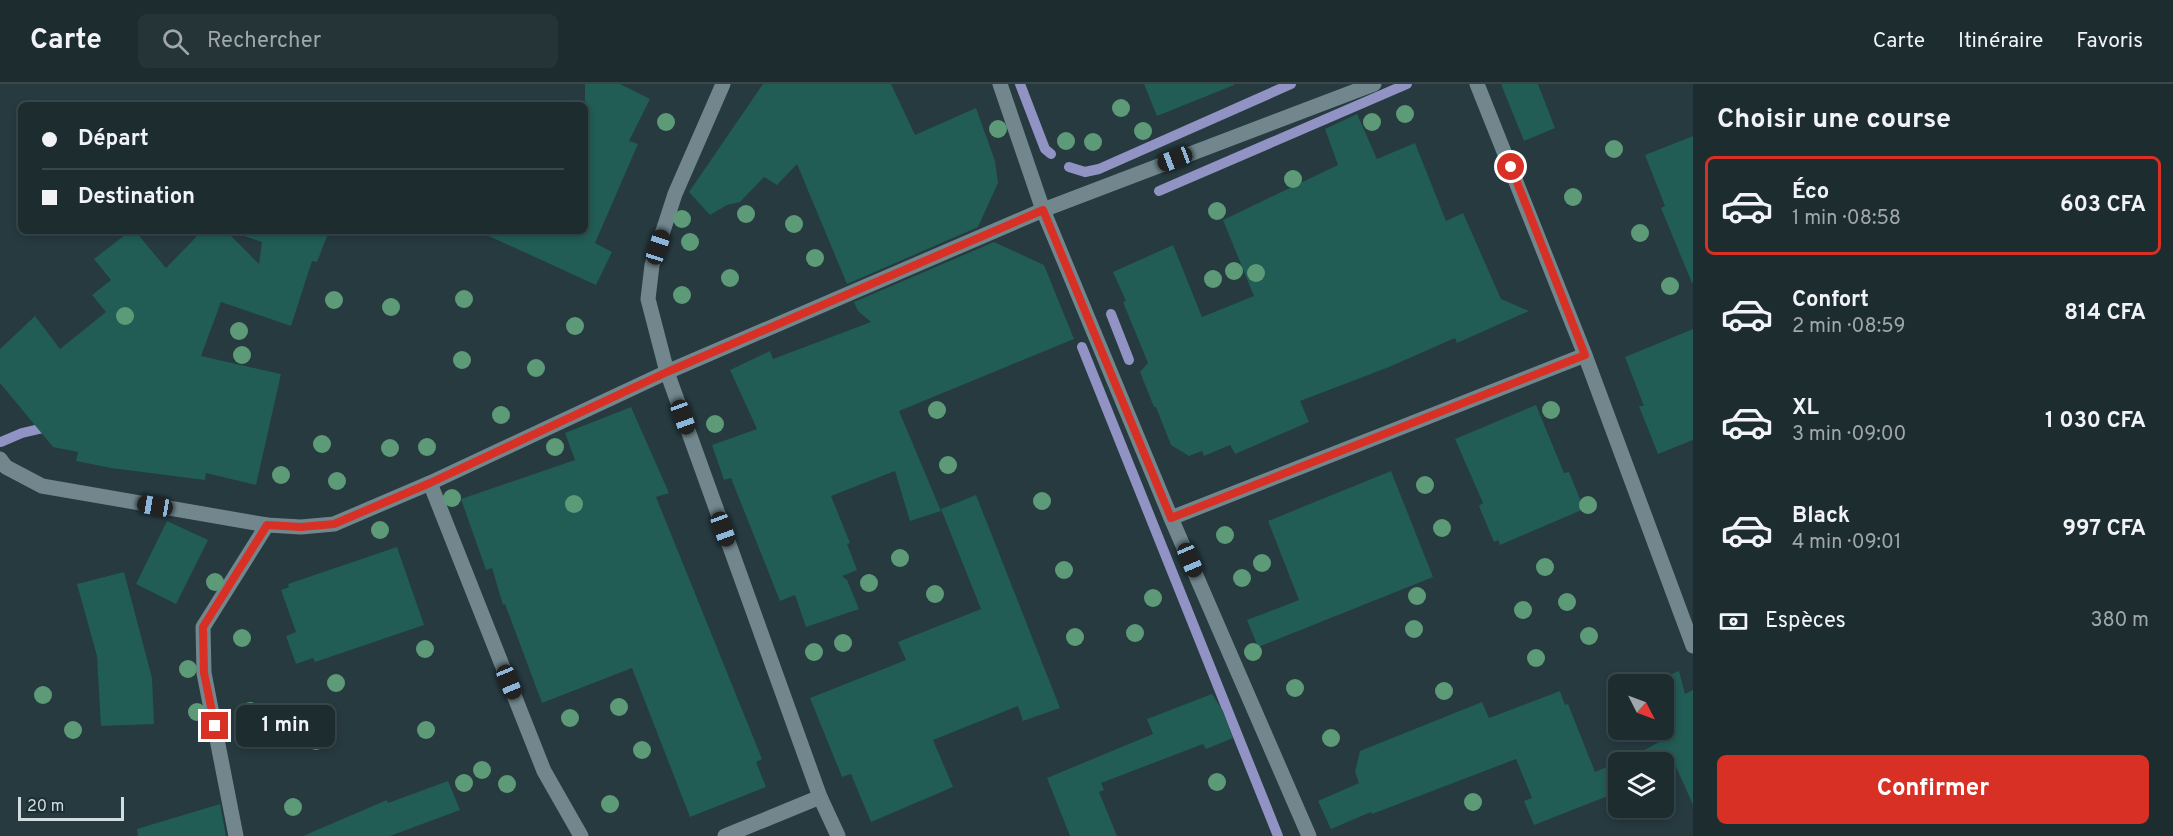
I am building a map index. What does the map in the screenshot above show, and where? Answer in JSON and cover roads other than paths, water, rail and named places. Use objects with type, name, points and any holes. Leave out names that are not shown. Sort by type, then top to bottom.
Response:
[{"type":"street","points":[[723,84],[675,194],[652,265],[648,299],[667,372],[820,796],[838,836]]},
{"type":"street","points":[[1000,84],[1043,210],[1171,518],[1308,836]]},
{"type":"street","points":[[0,459],[6,467],[42,486],[267,525],[301,527],[334,524],[430,483],[667,372],[1043,210],[1374,84]]},
{"type":"street","points":[[1478,84],[1585,355],[1693,646]]},
{"type":"street","points":[[1171,518],[1585,355]]},
{"type":"street","points":[[430,483],[544,771],[581,836]]},
{"type":"street","points":[[236,836],[204,673],[203,627],[267,525]]},
{"type":"street","points":[[725,836],[820,796]]},
{"type":"waterway","points":[[1020,84],[1045,149],[1051,154]]},
{"type":"waterway","points":[[1069,167],[1085,172],[1099,169],[1291,84]]},
{"type":"waterway","points":[[1159,191],[1407,84]]},
{"type":"waterway","points":[[1111,314],[1129,360]]},
{"type":"waterway","points":[[1082,347],[1278,836]]},
{"type":"waterway","points":[[1,442],[22,433],[52,426]]}]
